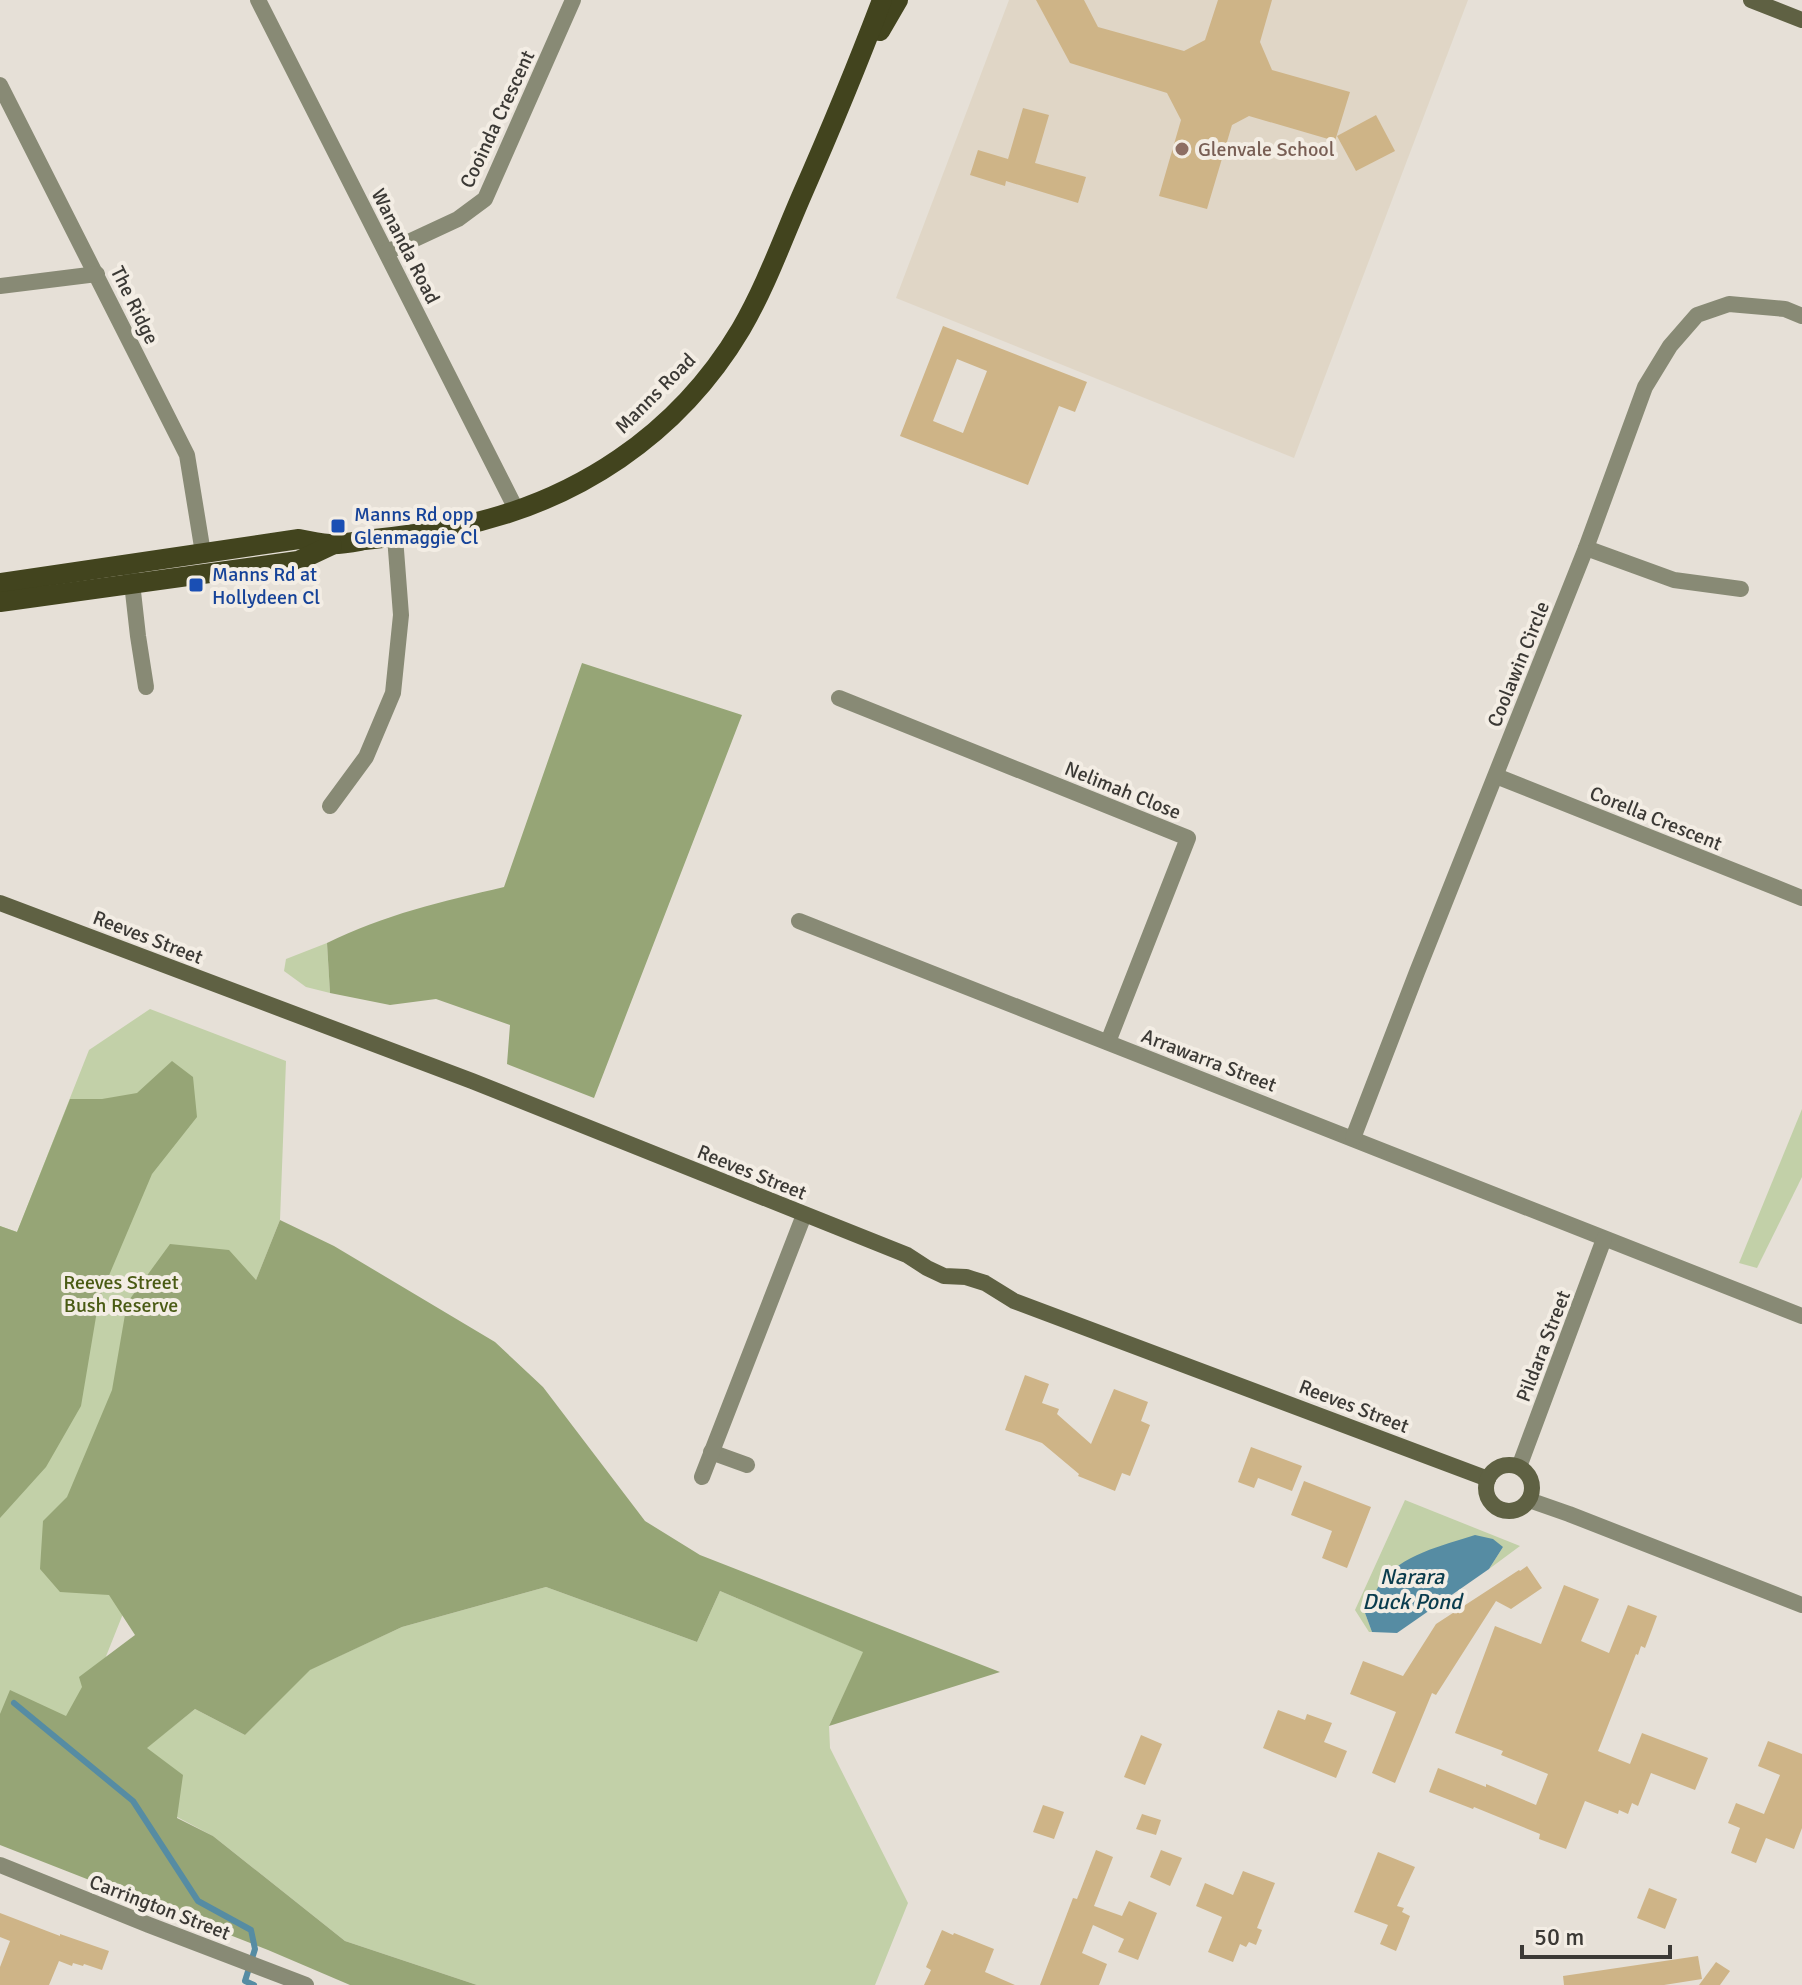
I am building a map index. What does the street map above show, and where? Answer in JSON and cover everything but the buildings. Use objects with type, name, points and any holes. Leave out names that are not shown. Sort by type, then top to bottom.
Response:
[{"type":"main road","name":"Manns Road","points":[[0,602],[130,574],[203,553],[299,539],[332,545],[472,524],[562,493],[633,450],[678,409],[713,370],[741,329],[850,83],[882,0]]},
{"type":"main road","name":"Manns Road","points":[[850,83],[898,0]]},
{"type":"main road","name":"Manns Road","points":[[0,583],[298,561],[332,545]]},
{"type":"street","name":"Wananda Road","points":[[258,0],[517,511]]},
{"type":"street","name":"Cooinda Crescent","points":[[387,252],[458,219],[485,199],[573,0]]},
{"type":"street","points":[[1751,0],[1802,20]]},
{"type":"street","name":"The Ridge","points":[[0,85],[187,455],[203,553]]},
{"type":"street","points":[[0,286],[97,274]]},
{"type":"street","name":"Coolawin Circle","points":[[1353,1138],[1586,548],[1645,387],[1670,346],[1697,315],[1729,304],[1785,309],[1802,316]]},
{"type":"street","points":[[330,806],[366,757],[393,693],[401,615],[395,537]]},
{"type":"street","points":[[1586,548],[1674,580],[1741,589]]},
{"type":"street","points":[[130,574],[146,687]]},
{"type":"street","name":"Nelimah Close","points":[[839,698],[1188,838],[1108,1042]]},
{"type":"street","name":"Corella Crescent","points":[[1496,776],[1802,898]]},
{"type":"street","name":"Reeves Street","points":[[0,903],[472,1081],[907,1255],[944,1276],[966,1277],[985,1283],[1014,1301],[1488,1479]]},
{"type":"street","name":"Arrawarra Street","points":[[799,921],[1604,1239]]},
{"type":"street","points":[[702,1477],[804,1215]]},
{"type":"street","points":[[1604,1239],[1802,1316]]},
{"type":"street","name":"Pildara Street","points":[[1519,1467],[1604,1239]]},
{"type":"street","points":[[711,1452],[747,1465]]},
{"type":"street","points":[[1519,1467],[1530,1477],[1532,1492],[1529,1500],[1517,1509],[1502,1510],[1487,1494],[1488,1479],[1497,1468],[1519,1467]]},
{"type":"street","points":[[1529,1500],[1802,1605]]},
{"type":"street","name":"Carrington Street","points":[[0,1865],[306,1985]]},
{"type":"shaded area","name":"Glenvale School","points":[[1009,0],[1468,0],[1294,458],[896,298]]},
{"type":"green space","points":[[582,663],[742,715],[594,1098],[507,1064],[510,1025],[436,999],[390,1005],[330,993],[327,943],[436,903],[504,887]]},
{"type":"green space","points":[[327,943],[330,993],[306,987],[284,971],[286,959]]},
{"type":"green space","name":"Reeves Street Bush Reserve","points":[[150,1009],[286,1061],[280,1220],[30,1847],[0,1835],[0,1226],[17,1232],[89,1050]]},
{"type":"green space","points":[[172,1061],[193,1077],[197,1117],[152,1174],[99,1299],[81,1406],[46,1467],[0,1518],[0,1226],[17,1232],[70,1099],[102,1099],[137,1093]]},
{"type":"green space","points":[[1802,1109],[1802,1177],[1757,1268],[1739,1263]]},
{"type":"green space","points":[[280,1220],[334,1246],[495,1342],[543,1387],[645,1521],[700,1555],[1000,1672],[829,1726],[863,1652],[720,1591],[697,1642],[546,1587],[402,1627],[310,1670],[245,1735],[195,1709],[147,1748],[183,1775],[177,1818],[213,1836],[345,1941],[477,1985],[350,1985],[0,1845],[0,1714],[10,1690],[66,1716],[82,1687],[79,1677],[135,1635],[109,1595],[60,1592],[40,1569],[43,1521],[67,1497],[112,1390],[127,1303],[170,1244],[229,1250],[256,1280]]},
{"type":"green space","points":[[1405,1500],[1520,1546],[1489,1569],[1503,1547],[1365,1613],[1372,1632],[1369,1632],[1355,1610]]},
{"type":"green space","points":[[546,1587],[697,1642],[720,1591],[864,1652],[829,1726],[830,1748],[908,1903],[875,1985],[477,1985],[345,1941],[213,1836],[177,1817],[146,1748],[195,1709],[245,1735],[309,1670],[402,1627]]},
{"type":"water","name":"Narara Duck Pond","points":[[1475,1535],[1493,1539],[1503,1547],[1489,1569],[1397,1633],[1372,1632],[1365,1613],[1378,1587],[1389,1574],[1423,1552]]},
{"type":"waterway","points":[[14,1703],[133,1801],[198,1901],[251,1930],[255,1949],[245,1981],[254,1985]]},
{"type":"place","name":"Glenvale School","points":[[1182,149]]},
{"type":"place","name":"Manns Rd opp Glenmaggie Cl","points":[[338,526]]},
{"type":"place","name":"Manns Rd at Hollydeen Cl","points":[[196,585]]}]
